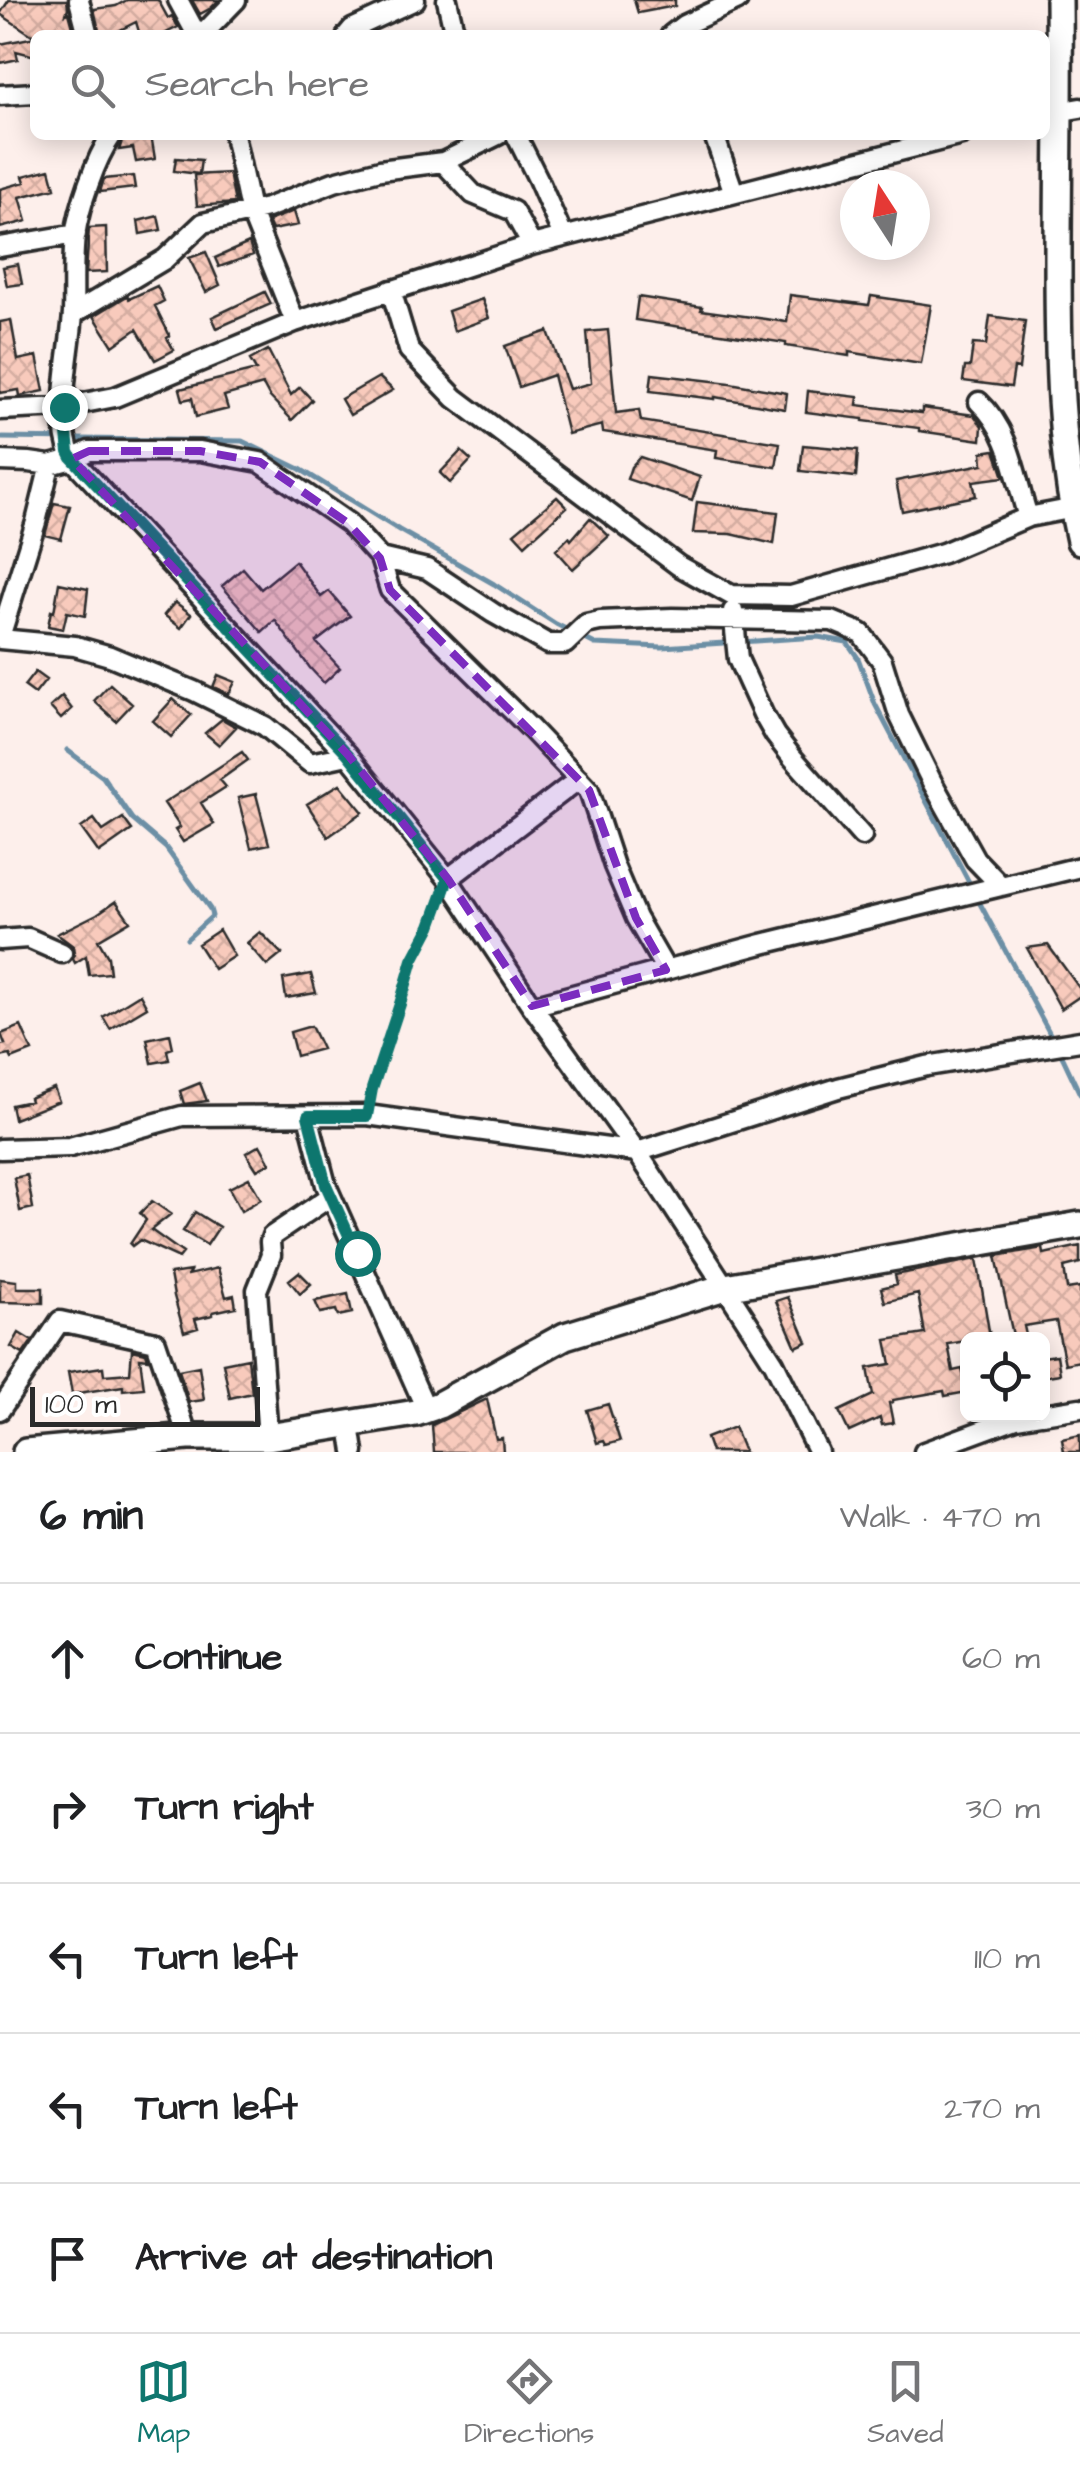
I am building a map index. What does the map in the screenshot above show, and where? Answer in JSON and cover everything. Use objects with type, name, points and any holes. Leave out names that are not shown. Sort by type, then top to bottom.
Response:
[{"type":"main road","points":[[1059,0],[1062,111],[1058,348],[1061,409],[1080,541]]},
{"type":"main road","points":[[26,1452],[268,1437],[416,1413],[439,1405],[564,1336],[725,1287],[1080,1225]]},
{"type":"street","points":[[79,0],[87,30]]},
{"type":"street","points":[[178,0],[197,30]]},
{"type":"street","points":[[205,30],[236,0]]},
{"type":"street","points":[[351,30],[415,0]]},
{"type":"street","points":[[447,0],[455,30]]},
{"type":"street","points":[[684,30],[738,0]]},
{"type":"street","points":[[0,95],[30,93]]},
{"type":"street","points":[[108,140],[87,191],[76,234],[64,407],[71,455],[348,754],[448,879],[532,1006],[637,1152],[725,1287],[774,1364],[818,1452]]},
{"type":"street","points":[[235,140],[250,210],[295,322]]},
{"type":"street","points":[[73,314],[164,260],[203,223],[267,208],[334,182],[380,170],[443,162],[488,140]]},
{"type":"street","points":[[518,140],[563,236]]},
{"type":"street","points":[[716,140],[734,193]]},
{"type":"street","points":[[0,410],[64,407],[115,398],[295,322],[532,245],[942,140]]},
{"type":"street","points":[[443,162],[474,194],[513,210],[532,245]]},
{"type":"street","points":[[0,247],[76,234]]},
{"type":"street","points":[[391,290],[409,350],[456,398],[662,554],[731,595],[790,596],[943,553],[1028,517],[1076,508]]},
{"type":"street","points":[[978,402],[993,415],[1003,432],[1028,517]]},
{"type":"street","points":[[0,461],[50,465],[89,451],[200,450],[260,462],[348,523],[380,558],[390,590],[589,790],[636,918],[666,970]]},
{"type":"street","points":[[50,465],[22,574],[0,638],[75,646],[110,656],[265,726],[310,763],[348,754]]},
{"type":"street","points":[[380,558],[427,569],[548,644],[565,644],[586,624],[600,621],[672,618],[734,626],[832,621],[861,633],[882,661],[899,715],[993,888]]},
{"type":"street","points":[[731,595],[738,659],[762,714],[775,735],[862,836]]},
{"type":"street","points":[[448,879],[579,779]]},
{"type":"street","points":[[532,1006],[1080,868]]},
{"type":"street","points":[[0,940],[28,938],[62,953]]},
{"type":"street","points":[[0,1148],[70,1146],[182,1116],[367,1116],[637,1152],[838,1088],[927,1066],[1074,1041]]},
{"type":"street","points":[[308,1116],[330,1196],[426,1409]]},
{"type":"street","points":[[268,1437],[257,1290],[271,1255],[272,1236],[330,1196]]},
{"type":"street","points":[[0,1410],[60,1320],[156,1342],[178,1443]]},
{"type":"street","points":[[1050,1413],[1080,1408]]},
{"type":"street","points":[[924,1452],[1005,1422]]},
{"type":"street","points":[[350,1425],[354,1452]]},
{"type":"path","points":[[367,1116],[413,960],[431,926],[448,879]]},
{"type":"highlighted area","points":[[89,451],[200,451],[260,462],[348,523],[380,558],[390,590],[589,790],[636,918],[666,970],[532,1006],[448,879],[348,755],[72,459]]},
{"type":"building","points":[[9,0],[67,0],[66,14],[69,13],[74,30],[52,28],[30,30],[30,34],[0,14]]},
{"type":"building","points":[[127,0],[158,0],[178,27],[138,30],[136,22],[120,30],[99,30],[94,9]]},
{"type":"building","points":[[192,0],[219,0],[200,14]]},
{"type":"building","points":[[634,0],[675,0],[675,6],[638,13]]},
{"type":"building","points":[[30,38],[30,55],[16,51],[18,59],[0,63],[0,44]]},
{"type":"building","points":[[122,140],[152,140],[155,159],[136,162],[133,148],[119,150]]},
{"type":"building","points":[[176,158],[201,160],[199,174],[174,171]]},
{"type":"building","points":[[50,169],[55,188],[20,197],[27,221],[0,228],[0,189],[25,182],[23,176]]},
{"type":"building","points":[[229,173],[235,203],[197,206],[194,175]]},
{"type":"building","points":[[133,176],[135,188],[100,192],[104,179]]},
{"type":"building","points":[[294,211],[298,225],[272,230],[268,221]]},
{"type":"building","points":[[158,216],[161,230],[140,234],[138,221]]},
{"type":"building","points":[[106,227],[107,272],[86,273],[89,228]]},
{"type":"building","points":[[249,243],[253,255],[219,267],[215,258]]},
{"type":"building","points":[[206,252],[220,285],[206,292],[189,258]]},
{"type":"building","points":[[18,264],[22,284],[7,286],[3,267]]},
{"type":"building","points":[[157,286],[164,301],[155,306],[174,350],[155,360],[137,329],[113,346],[94,316],[127,296],[129,299]]},
{"type":"building","points":[[265,292],[271,304],[217,328],[212,317]]},
{"type":"building","points":[[790,295],[869,305],[871,296],[931,305],[921,364],[849,352],[849,356],[635,320],[638,297],[787,322]]},
{"type":"building","points":[[482,299],[489,318],[454,331],[448,311]]},
{"type":"building","points":[[990,316],[1025,321],[1019,369],[1014,368],[1011,387],[963,381],[965,367],[970,367],[973,344],[986,345]]},
{"type":"building","points":[[11,320],[18,360],[37,356],[44,391],[20,396],[19,390],[0,393],[0,322]]},
{"type":"building","points":[[608,330],[616,413],[639,410],[641,421],[780,443],[776,467],[716,458],[717,450],[603,432],[602,425],[568,434],[553,375],[519,387],[505,346],[548,331],[569,389],[591,383],[587,332]]},
{"type":"building","points":[[268,350],[291,395],[300,387],[312,400],[292,420],[263,385],[224,396],[228,409],[196,417],[192,398],[183,400],[180,389],[256,370],[250,360]]},
{"type":"building","points":[[652,374],[787,393],[785,409],[650,391]]},
{"type":"building","points":[[379,377],[393,390],[350,415],[341,399]]},
{"type":"building","points":[[808,391],[858,397],[857,405],[974,415],[982,426],[981,440],[806,412]]},
{"type":"building","points":[[803,445],[858,450],[856,477],[800,471]]},
{"type":"building","points":[[995,450],[1004,477],[973,481],[976,496],[902,511],[896,481],[983,464],[982,452]]},
{"type":"building","points":[[461,451],[471,460],[450,483],[440,473]]},
{"type":"building","points":[[640,457],[700,477],[692,501],[627,479]]},
{"type":"building","points":[[557,497],[567,507],[525,545],[514,533]]},
{"type":"building","points":[[697,502],[778,512],[774,544],[731,534],[693,533]]},
{"type":"building","points":[[54,503],[70,506],[61,539],[45,535]]},
{"type":"building","points":[[590,518],[609,536],[573,569],[556,550]]},
{"type":"building","points":[[295,561],[321,597],[329,591],[350,616],[316,642],[340,668],[324,683],[275,620],[262,632],[222,586],[243,568],[261,589]]},
{"type":"building","points":[[59,583],[88,589],[85,616],[67,612],[63,629],[48,626]]},
{"type":"building","points":[[175,602],[191,614],[181,628],[164,615]]},
{"type":"building","points":[[35,672],[46,680],[35,694],[24,686]]},
{"type":"building","points":[[218,675],[235,682],[229,694],[213,687]]},
{"type":"building","points":[[110,684],[132,704],[116,721],[94,701]]},
{"type":"building","points":[[62,696],[72,709],[61,719],[50,707]]},
{"type":"building","points":[[173,699],[191,715],[171,737],[153,721]]},
{"type":"building","points":[[222,719],[236,727],[219,745],[205,733]]},
{"type":"building","points":[[242,752],[248,760],[220,780],[226,787],[201,803],[214,824],[183,842],[175,830],[180,827],[164,803]]},
{"type":"building","points":[[340,784],[363,812],[328,837],[307,804]]},
{"type":"building","points":[[256,794],[269,844],[251,848],[238,798]]},
{"type":"building","points":[[123,818],[132,830],[99,853],[81,828],[94,819],[103,831]]},
{"type":"building","points":[[116,901],[130,921],[98,940],[108,957],[110,973],[89,975],[86,956],[75,963],[73,946],[57,934]]},
{"type":"building","points":[[219,930],[234,956],[214,969],[198,944]]},
{"type":"building","points":[[260,932],[282,954],[267,966],[247,943]]},
{"type":"building","points":[[1048,945],[1080,989],[1080,996],[1061,1009],[1027,948]]},
{"type":"building","points":[[311,974],[316,993],[286,998],[283,979]]},
{"type":"building","points":[[140,994],[147,1007],[110,1029],[103,1017]]},
{"type":"building","points":[[21,1026],[32,1051],[12,1059],[10,1055],[0,1057],[0,1045],[5,1044],[1,1034]]},
{"type":"building","points":[[311,1026],[322,1049],[296,1056],[290,1032]]},
{"type":"building","points":[[170,1034],[173,1048],[167,1050],[169,1060],[152,1063],[147,1039]]},
{"type":"building","points":[[200,1083],[207,1101],[184,1104],[180,1091]]},
{"type":"building","points":[[54,1088],[59,1101],[14,1119],[11,1105],[30,1101],[29,1098]]},
{"type":"building","points":[[260,1145],[270,1163],[257,1170],[246,1153]]},
{"type":"building","points":[[27,1175],[33,1208],[20,1211],[14,1178]]},
{"type":"building","points":[[249,1178],[261,1199],[241,1211],[229,1188]]},
{"type":"building","points":[[152,1201],[171,1214],[151,1230],[183,1253],[179,1258],[140,1240],[130,1244],[146,1220],[140,1213]]},
{"type":"building","points":[[195,1212],[219,1227],[207,1245],[183,1231]]},
{"type":"building","points":[[1080,1246],[1080,1263],[1064,1267],[1067,1289],[1080,1287],[1080,1361],[1065,1364],[1056,1321],[1024,1326],[1025,1332],[1012,1332],[996,1256],[1043,1248],[1044,1254]]},
{"type":"building","points":[[977,1259],[989,1332],[960,1332],[960,1342],[948,1344],[953,1371],[960,1369],[960,1393],[945,1396],[944,1391],[893,1400],[889,1403],[893,1423],[882,1425],[880,1418],[849,1432],[839,1411],[873,1395],[868,1368],[891,1364],[886,1340],[925,1334],[918,1294],[885,1302],[881,1288],[897,1284],[895,1275]]},
{"type":"building","points":[[218,1268],[226,1297],[234,1295],[236,1307],[195,1319],[198,1328],[184,1332],[170,1274],[190,1271],[188,1275]]},
{"type":"building","points":[[299,1272],[311,1284],[300,1294],[289,1280]]},
{"type":"building","points":[[0,1279],[17,1281],[17,1288],[43,1288],[43,1303],[0,1302]]},
{"type":"building","points":[[348,1294],[352,1313],[320,1313],[315,1301]]},
{"type":"building","points":[[788,1297],[807,1342],[796,1347],[776,1301]]},
{"type":"building","points":[[19,1333],[32,1341],[23,1354],[11,1347]]},
{"type":"building","points":[[132,1350],[146,1353],[148,1359],[140,1358],[144,1388],[123,1390],[123,1386],[72,1394],[68,1372],[103,1367],[104,1375],[130,1373]]},
{"type":"building","points":[[1057,1355],[1060,1374],[1050,1376],[1050,1356]]},
{"type":"building","points":[[248,1358],[252,1393],[230,1398],[223,1363]]},
{"type":"building","points":[[199,1366],[204,1400],[189,1402],[179,1370]]},
{"type":"building","points":[[487,1399],[496,1439],[502,1438],[503,1452],[434,1452],[432,1425]]},
{"type":"building","points":[[608,1404],[620,1441],[606,1445],[604,1441],[597,1443],[587,1410]]},
{"type":"building","points":[[734,1427],[744,1452],[711,1452],[706,1438]]},
{"type":"building","points":[[1080,1435],[1080,1452],[1064,1452],[1062,1439]]},
{"type":"waterway","points":[[0,438],[242,441],[300,469],[595,644],[662,647],[818,637],[847,642],[858,658],[875,704],[972,888]]},
{"type":"waterway","points":[[67,750],[103,777],[132,819],[166,848],[210,909],[212,916],[187,939]]},
{"type":"waterway","points":[[977,898],[1080,1094]]},
{"type":"route","points":[[64,407],[72,458],[348,754],[448,879],[431,926],[413,960],[367,1116],[308,1116],[326,1185],[357,1253]]}]
